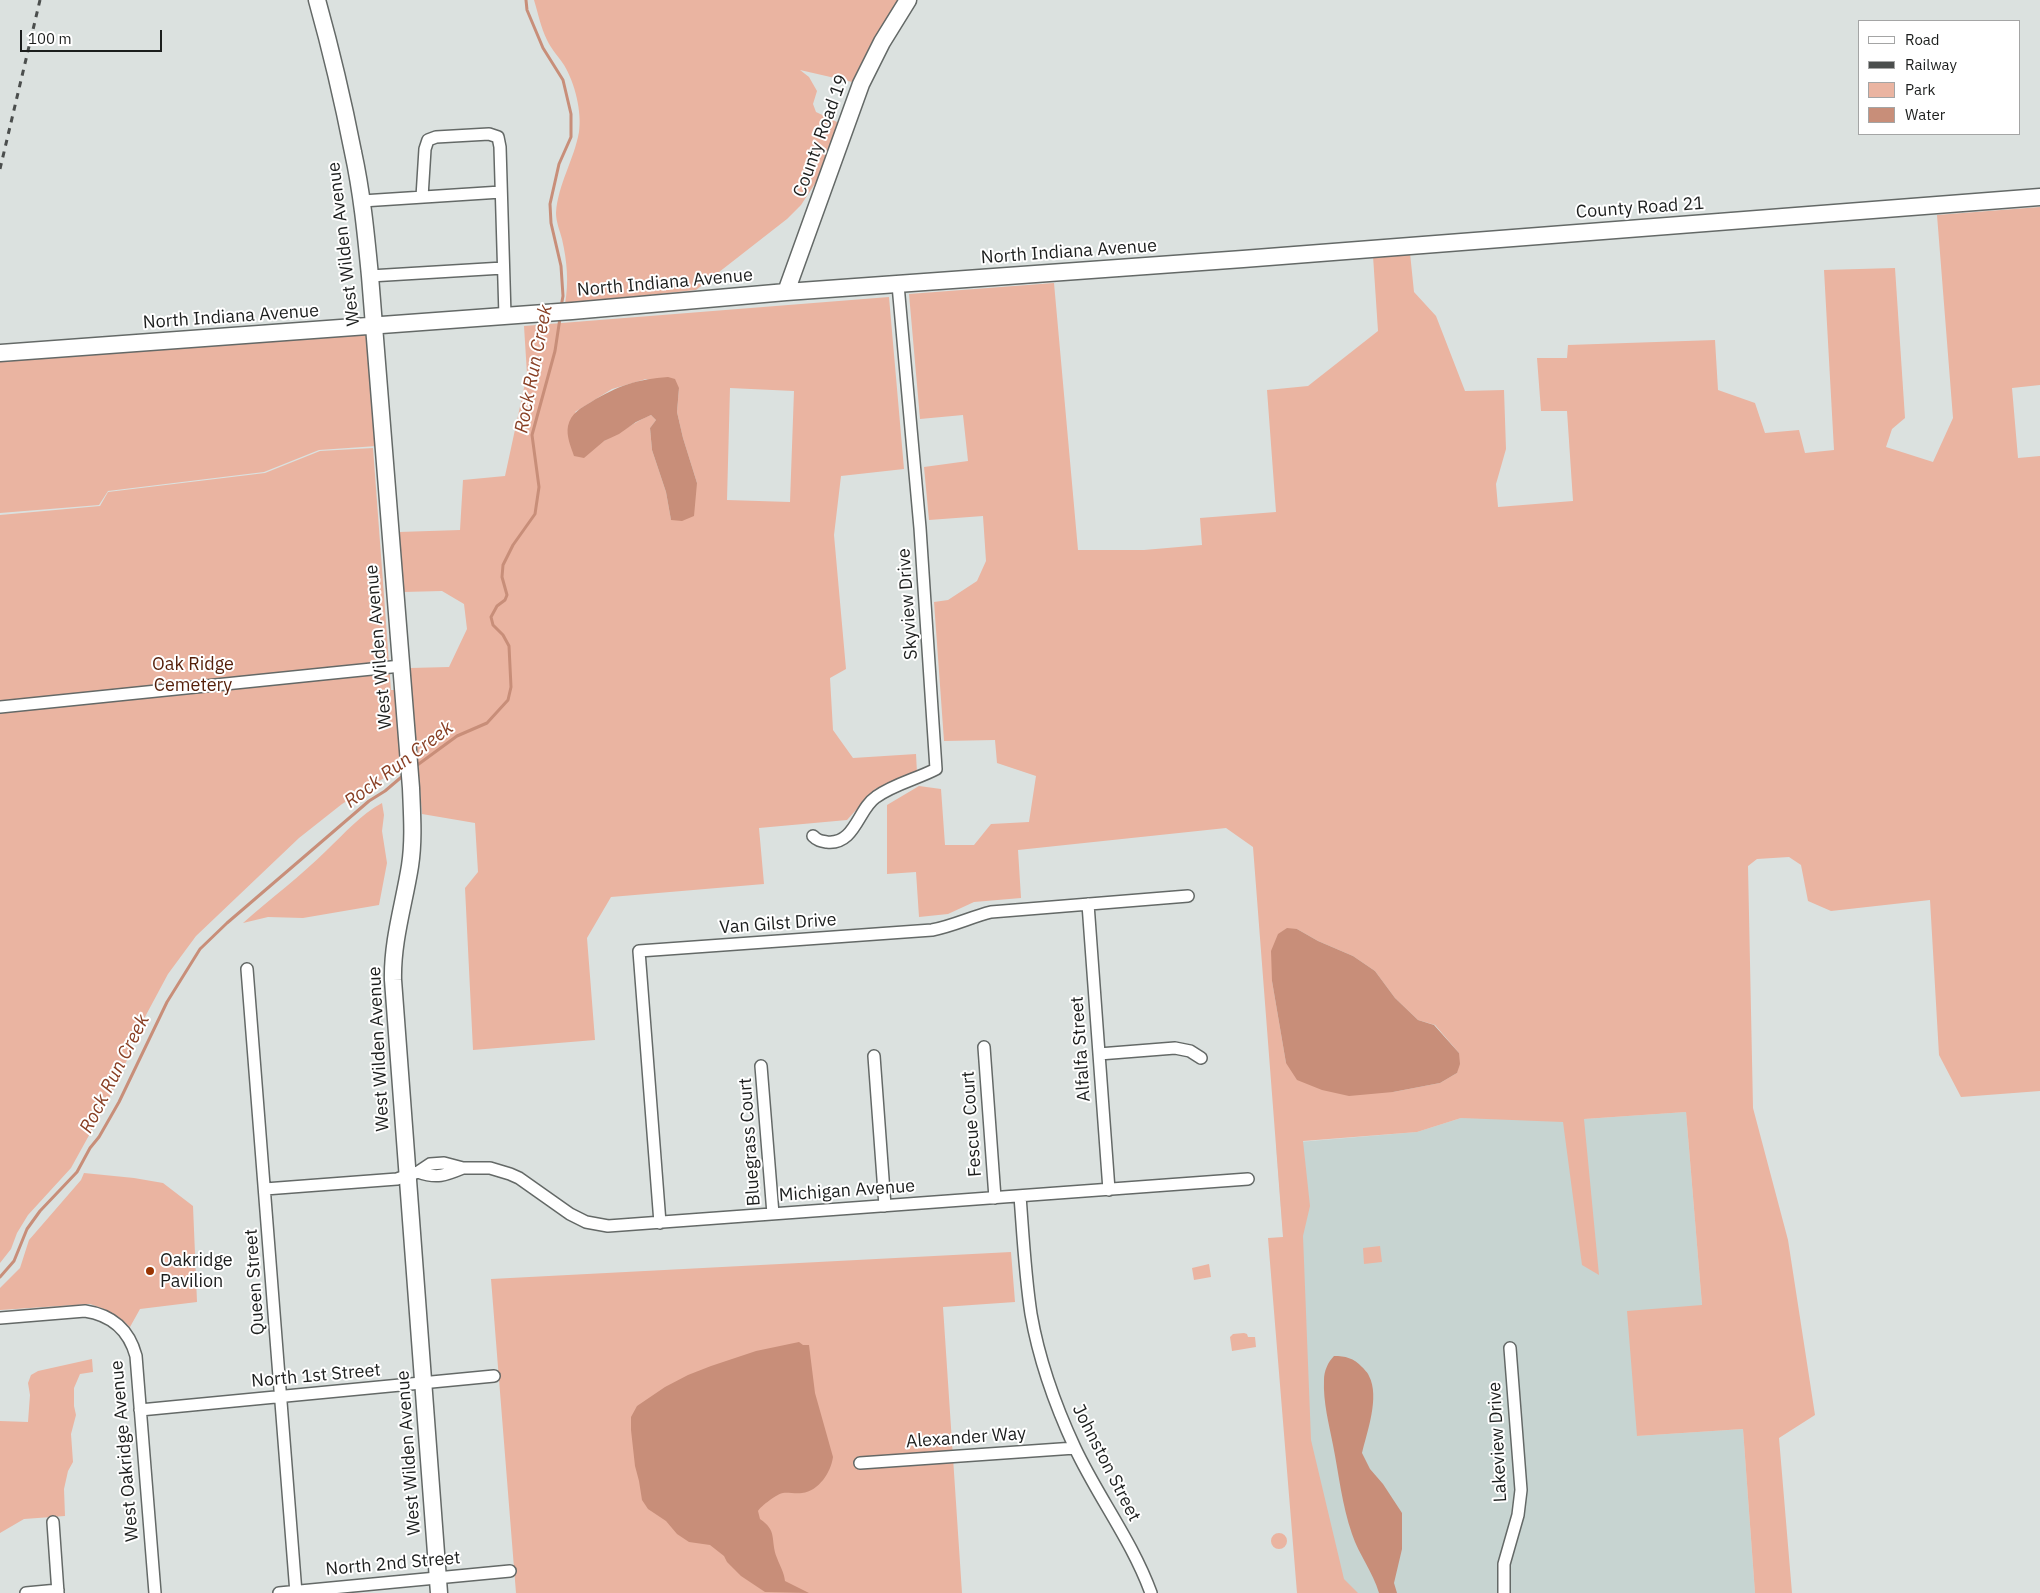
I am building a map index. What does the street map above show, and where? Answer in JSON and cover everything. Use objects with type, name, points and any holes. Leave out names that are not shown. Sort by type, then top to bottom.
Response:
[{"type":"street","name":"West Wilden Avenue","points":[[316,0],[354,153],[362,201],[370,276],[401,666],[410,788],[412,846],[393,962],[413,1174],[424,1383],[439,1585]]},
{"type":"street","name":"County Road 19","points":[[786,292],[861,84],[882,42],[908,0]]},
{"type":"street","points":[[422,197],[425,149],[428,140],[436,137],[489,134],[498,137],[500,142],[505,316]]},
{"type":"street","points":[[362,201],[501,192]]},
{"type":"street","name":"County Road 21","points":[[1243,259],[2040,197]]},
{"type":"street","name":"North Indiana Avenue","points":[[0,354],[548,313],[786,292],[1243,259]]},
{"type":"street","points":[[370,276],[503,268]]},
{"type":"street","name":"Skyview Drive","points":[[814,836],[817,840],[832,842],[841,840],[852,831],[865,808],[875,797],[936,769],[920,528],[898,284]]},
{"type":"street","points":[[0,707],[401,666]]},
{"type":"street","name":"Van Gilst Drive","points":[[660,1223],[639,951],[932,930],[948,927],[973,916],[991,912],[1188,896]]},
{"type":"street","name":"Alfalfa Street","points":[[1088,904],[1110,1190]]},
{"type":"street","name":"Queen Street","points":[[247,969],[296,1592]]},
{"type":"street","name":"Fescue Court","points":[[984,1047],[995,1198]]},
{"type":"street","points":[[1099,1054],[1175,1048],[1190,1051],[1201,1058]]},
{"type":"street","points":[[874,1056],[885,1206]]},
{"type":"street","name":"Bluegrass Court","points":[[761,1066],[773,1214]]},
{"type":"street","name":"Michigan Avenue","points":[[265,1189],[397,1179],[413,1174],[430,1164],[444,1163],[463,1168],[490,1168],[510,1174],[519,1178],[570,1214],[586,1222],[608,1226],[1248,1179]]},
{"type":"street","name":"Johnston Street","points":[[1020,1196],[1025,1264],[1033,1323],[1049,1384],[1075,1448],[1135,1557],[1151,1593]]},
{"type":"street","name":"West Oakridge Avenue","points":[[0,1318],[85,1311],[107,1317],[127,1333],[133,1344],[136,1356],[155,1593]]},
{"type":"street","name":"Lakeview Drive","points":[[1504,1593],[1504,1564],[1518,1515],[1521,1490],[1510,1348]]},
{"type":"street","name":"North 1st Street","points":[[140,1410],[494,1376]]},
{"type":"street","name":"Alexander Way","points":[[860,1463],[1075,1448]]},
{"type":"street","points":[[26,1593],[58,1592],[53,1522]]},
{"type":"street","name":"North 2nd Street","points":[[279,1593],[439,1585],[510,1571]]},
{"type":"shaded area","points":[[1686,1112],[1702,1305],[1637,1436],[1743,1429],[1755,1593],[1311,1593],[1276,1144],[1417,1132],[1461,1118],[1584,1119]]},
{"type":"green space","points":[[534,0],[908,0],[861,84],[800,70],[809,77],[817,91],[813,104],[816,112],[837,122],[838,127],[820,176],[801,205],[787,219],[696,290],[565,304],[567,288],[566,263],[556,213],[557,202],[577,142],[580,124],[577,98],[571,80],[564,65],[547,40]]},
{"type":"green space","points":[[2040,207],[2040,385],[2012,388],[2018,458],[2040,456],[2040,1091],[1961,1097],[1939,1055],[1930,900],[1831,911],[1808,901],[1801,865],[1789,857],[1757,859],[1748,866],[1753,1108],[1788,1240],[1815,1415],[1779,1438],[1792,1593],[1755,1593],[1743,1429],[1637,1436],[1627,1311],[1702,1305],[1686,1112],[1584,1119],[1599,1275],[1582,1265],[1563,1122],[1461,1118],[1417,1132],[1303,1141],[1310,1206],[1303,1236],[1311,1440],[1344,1579],[1358,1593],[1297,1593],[1268,1238],[1283,1237],[1253,847],[1226,828],[1018,850],[1021,898],[974,902],[948,914],[919,917],[916,872],[887,874],[887,805],[919,786],[941,789],[945,845],[974,845],[991,824],[1029,822],[1036,776],[997,763],[995,740],[944,741],[934,602],[948,600],[977,581],[986,561],[983,516],[929,520],[924,467],[968,461],[963,415],[920,419],[909,294],[1054,283],[1078,550],[1144,550],[1202,545],[1200,518],[1276,512],[1267,390],[1308,386],[1378,331],[1373,256],[1410,253],[1414,292],[1436,316],[1465,391],[1504,390],[1506,449],[1496,484],[1498,507],[1573,501],[1567,411],[1541,411],[1537,358],[1567,358],[1568,345],[1715,340],[1718,390],[1755,403],[1765,433],[1799,430],[1805,453],[1834,450],[1824,270],[1895,268],[1905,418],[1892,429],[1886,447],[1933,462],[1953,418],[1937,215]],"holes":[[[1297,929],[1318,941],[1353,956],[1375,971],[1395,998],[1418,1020],[1435,1025],[1459,1053],[1457,1073],[1440,1083],[1393,1092],[1286,1063],[1272,981]]]},
{"type":"green space","points":[[889,297],[904,469],[841,476],[834,535],[846,669],[830,678],[833,730],[853,758],[916,754],[917,773],[875,789],[847,820],[759,828],[764,884],[611,897],[587,938],[595,1040],[473,1050],[465,888],[478,872],[475,823],[422,814],[410,668],[449,667],[467,629],[464,604],[442,591],[403,592],[399,532],[460,530],[463,480],[505,476],[527,374],[524,326]],"holes":[[[646,379],[679,388],[677,412],[697,483],[671,520],[666,492],[652,450],[650,428],[656,420],[651,415],[604,441],[575,412],[612,389]],[[730,388],[794,391],[790,502],[727,500]]]},
{"type":"green space","points":[[358,331],[368,337],[377,446],[319,450],[264,472],[108,491],[99,505],[0,513],[0,362]]},
{"type":"green space","name":"Oak Ridge Cemetery","points":[[373,448],[391,690],[397,690],[401,759],[396,759],[397,770],[342,804],[299,838],[196,936],[168,974],[131,1043],[128,1058],[109,1099],[71,1168],[28,1215],[17,1233],[11,1249],[0,1263],[0,515],[100,506],[108,492],[265,473],[320,451]]},
{"type":"green space","points":[[382,803],[384,815],[382,831],[387,863],[379,905],[303,918],[268,917],[243,923],[307,869],[360,819]]},
{"type":"green space","points":[[84,1173],[163,1183],[193,1206],[197,1302],[140,1309],[130,1327],[112,1313],[90,1304],[0,1310],[0,1288],[20,1268],[29,1240],[81,1180]]},
{"type":"green space","points":[[1380,1246],[1382,1262],[1364,1264],[1363,1248]]},
{"type":"green space","points":[[1011,1252],[1015,1302],[943,1307],[962,1593],[516,1593],[491,1279]]},
{"type":"green space","points":[[1209,1264],[1211,1277],[1194,1280],[1192,1268]]},
{"type":"green space","points":[[1244,1333],[1248,1337],[1255,1337],[1256,1347],[1232,1351],[1230,1337],[1233,1334]]},
{"type":"green space","points":[[92,1359],[93,1372],[80,1374],[74,1388],[76,1415],[71,1434],[73,1462],[68,1471],[64,1489],[65,1516],[24,1519],[0,1533],[0,1421],[28,1422],[30,1395],[28,1383],[31,1375],[38,1371]]},
{"type":"green space","points":[[1279,1533],[1287,1541],[1279,1549],[1271,1541]]},
{"type":"water","points":[[668,377],[675,379],[679,388],[677,412],[697,483],[694,516],[682,521],[671,520],[666,492],[652,450],[650,428],[656,420],[651,415],[604,441],[584,458],[574,456],[568,434],[569,421],[574,414],[601,396],[637,382]]},
{"type":"water","points":[[1287,928],[1297,929],[1318,941],[1353,956],[1375,971],[1395,998],[1418,1020],[1434,1025],[1459,1053],[1460,1064],[1457,1073],[1440,1083],[1393,1092],[1349,1096],[1322,1090],[1297,1080],[1286,1063],[1272,981],[1271,951],[1278,934]]},
{"type":"water","points":[[799,1342],[803,1345],[809,1345],[815,1393],[833,1457],[830,1469],[814,1489],[802,1493],[780,1494],[769,1500],[758,1511],[760,1519],[766,1523],[773,1536],[775,1552],[785,1581],[809,1593],[765,1592],[741,1576],[727,1562],[724,1556],[710,1545],[689,1542],[677,1534],[666,1521],[648,1509],[642,1500],[635,1466],[631,1417],[637,1406],[665,1387],[688,1375],[756,1351]]},
{"type":"water","points":[[1334,1356],[1346,1357],[1356,1361],[1368,1374],[1372,1384],[1372,1414],[1362,1453],[1370,1469],[1383,1484],[1402,1513],[1402,1549],[1394,1583],[1397,1593],[1379,1593],[1355,1542],[1346,1512],[1324,1396],[1325,1373],[1328,1364]]},
{"type":"waterway","name":"Rock Run Creek","points":[[526,0],[527,10],[543,48],[563,80],[571,114],[571,137],[559,164],[550,204],[551,223],[561,266],[563,296],[561,307]]},
{"type":"waterway","name":"Rock Run Creek","points":[[416,766],[457,736],[487,723],[508,700],[511,687],[509,646],[503,635],[493,625],[491,617],[497,606],[505,600],[507,595],[502,577],[503,565],[513,545],[535,514],[539,487],[532,435],[555,351],[560,318]]},
{"type":"waterway","name":"Rock Run Creek","points":[[0,1277],[14,1261],[27,1229],[40,1211],[77,1172],[90,1148],[99,1137],[119,1102],[167,1002],[200,949],[227,923],[369,801],[385,791],[405,774]]},
{"type":"railway","points":[[0,169],[40,0]]},
{"type":"place","name":"Oakridge Pavilion","points":[[150,1271]]}]
